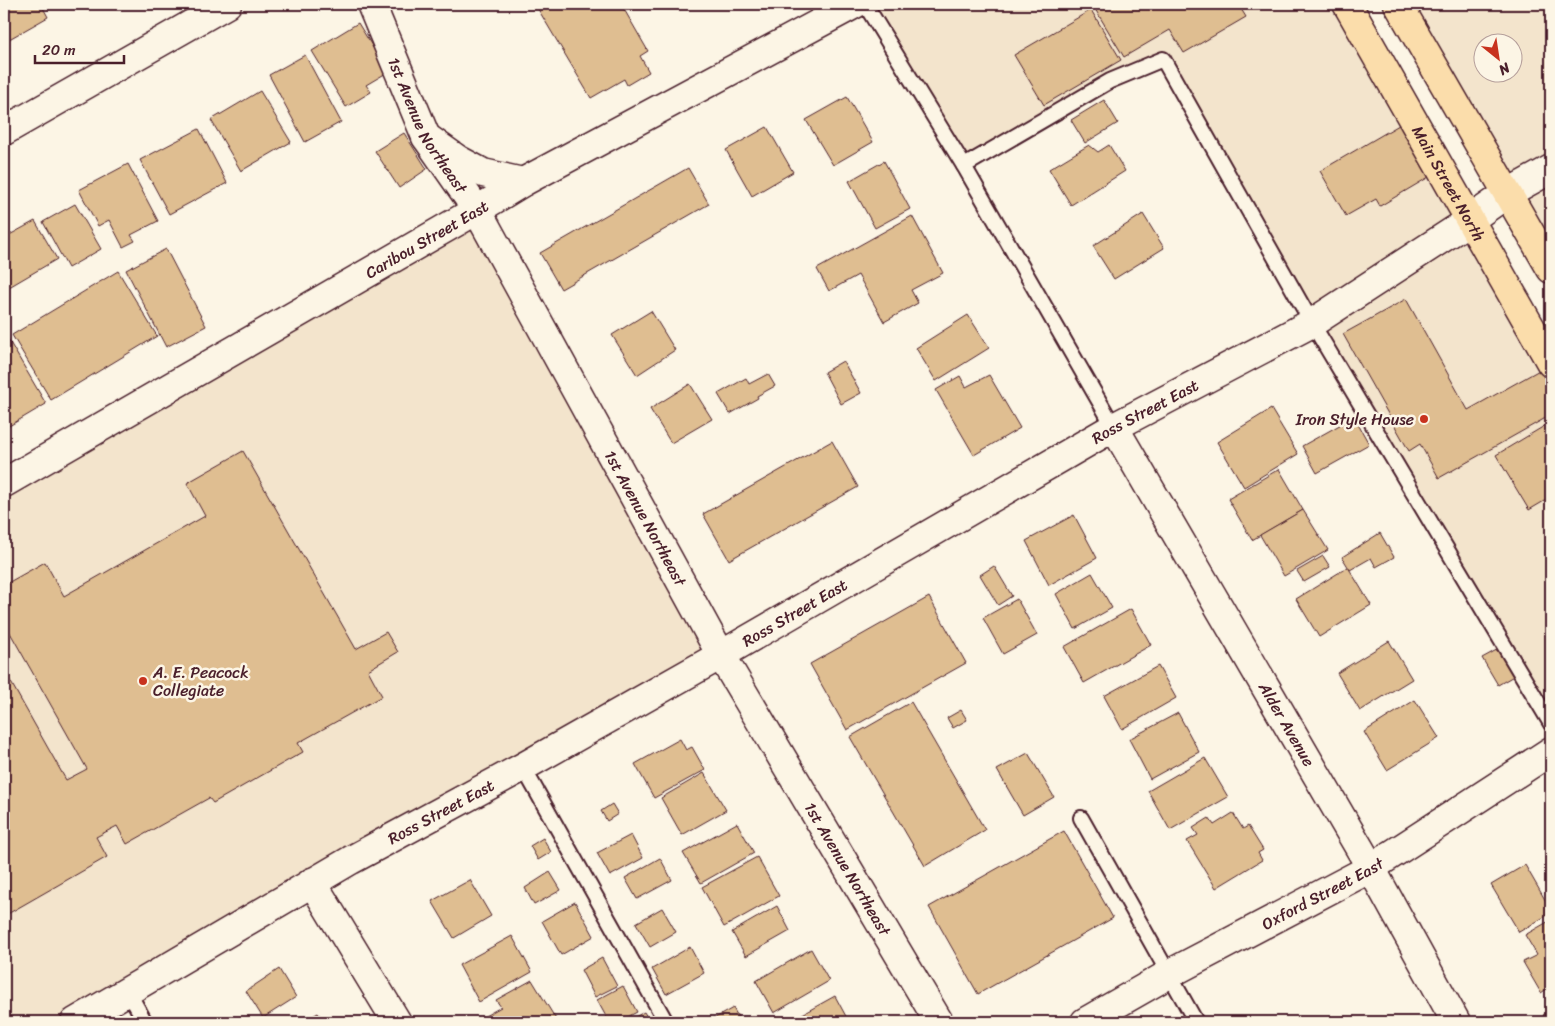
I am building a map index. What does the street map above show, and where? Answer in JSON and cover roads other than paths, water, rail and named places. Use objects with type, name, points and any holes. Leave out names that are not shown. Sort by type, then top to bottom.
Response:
[{"type":"main road","name":"Main Street North","points":[[1347,4],[1551,363]]},
{"type":"main road","points":[[1398,4],[1551,269]]},
{"type":"street","points":[[4,131],[227,4]]},
{"type":"street","name":"1st Avenue Northeast","points":[[371,4],[426,137],[477,210],[721,655],[939,1022]]},
{"type":"street","name":"Caribou Street East","points":[[4,483],[523,182],[854,4]]},
{"type":"street","points":[[426,137],[457,159],[483,173],[523,182]]},
{"type":"street","name":"Ross Street East","points":[[75,1022],[312,882],[523,767],[721,655],[1114,427],[1312,323],[1508,193],[1551,169]]},
{"type":"street","name":"Alder Avenue","points":[[1114,427],[1371,868],[1456,1022]]},
{"type":"street","name":"Oxford Street East","points":[[1085,1022],[1169,974],[1371,868],[1551,751]]},
{"type":"street","points":[[312,882],[397,1022]]},
{"type":"lane","points":[[865,4],[964,166],[1114,427]]},
{"type":"lane","points":[[964,166],[1110,81],[1163,58],[1312,323],[1551,724]]},
{"type":"lane","points":[[523,767],[666,1022]]},
{"type":"lane","points":[[1081,818],[1196,1022]]},
{"type":"lane","points":[[128,991],[145,1022]]},
{"type":"place","name":"Iron Style House","points":[[1424,419]]},
{"type":"place","name":"A. E. Peacock Collegiate","points":[[143,681]]}]
